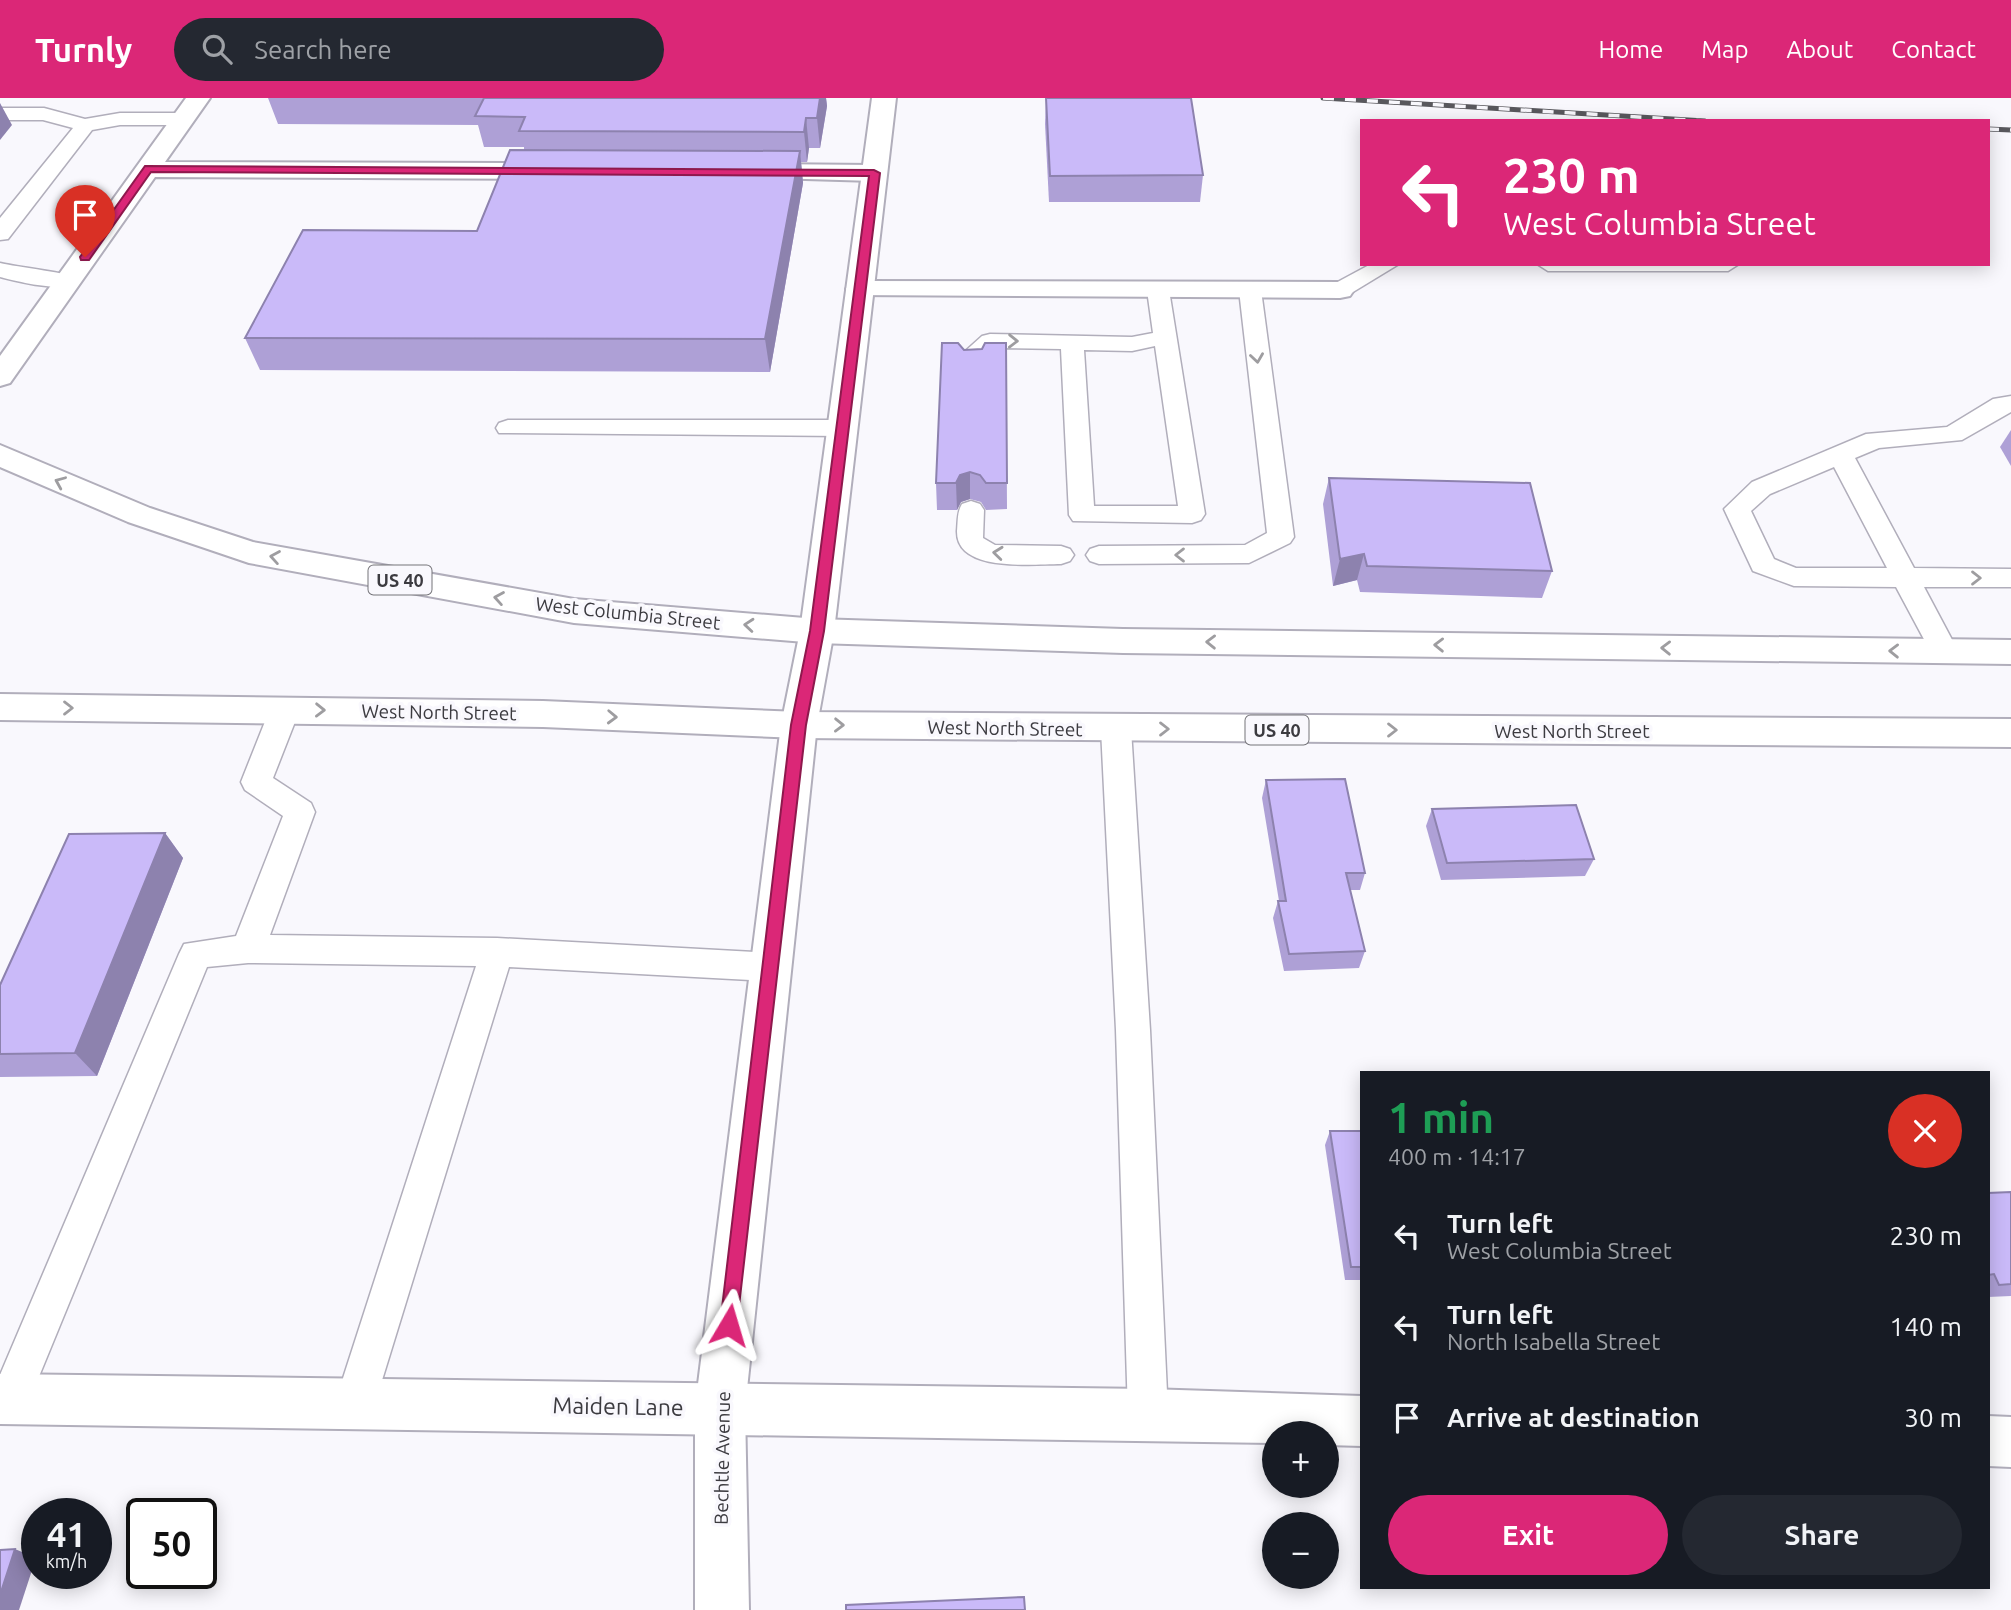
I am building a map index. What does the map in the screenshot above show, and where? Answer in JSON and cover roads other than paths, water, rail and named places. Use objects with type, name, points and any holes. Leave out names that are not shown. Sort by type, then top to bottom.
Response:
[{"type":"main road","name":"Bechtle Avenue","points":[[722,1610],[720,1408],[799,725],[817,631],[884,98]]},
{"type":"main road","points":[[0,377],[191,108]]},
{"type":"main road","points":[[148,169],[581,171]]},
{"type":"main road","points":[[721,172],[874,173]]},
{"type":"main road","points":[[860,289],[1340,290]]},
{"type":"main road","name":"West Columbia Street","points":[[0,455],[139,515],[249,552],[574,611],[817,631]]},
{"type":"main road","name":"US 40","points":[[817,631],[1123,641],[2011,652]]},
{"type":"main road","name":"West North Street","points":[[0,707],[543,714],[799,725],[2011,733]]},
{"type":"main road","name":"Maiden Lane","points":[[5,1399],[1148,1414],[1360,1421]]},
{"type":"main road","points":[[1990,1441],[2011,1442]]},
{"type":"lane","points":[[0,114],[44,114],[85,125],[191,108]]},
{"type":"lane","points":[[0,234],[26,194],[58,161],[85,125]]},
{"type":"lane","points":[[1340,290],[1384,266]]},
{"type":"lane","points":[[0,270],[26,277],[69,280]]},
{"type":"lane","points":[[1072,342],[1082,515],[1192,514],[1158,289]]},
{"type":"lane","points":[[1099,555],[1249,554],[1281,537],[1250,290]]},
{"type":"lane","points":[[973,369],[974,354],[989,341],[1132,344],[1165,337]]},
{"type":"lane","points":[[2011,404],[2002,404],[1953,434],[1875,440],[1761,488],[1737,509],[1763,565],[1794,577],[2011,578]]},
{"type":"lane","points":[[508,428],[842,428]]},
{"type":"lane","points":[[1840,454],[1944,651]]},
{"type":"lane","points":[[971,510],[970,542],[990,554],[1061,555]]},
{"type":"lane","points":[[248,948],[300,813],[256,782],[285,709]]},
{"type":"lane","points":[[1116,729],[1133,1030],[1148,1414]]},
{"type":"lane","points":[[5,1399],[196,954],[248,948],[497,953],[771,967]]},
{"type":"lane","points":[[355,1403],[497,953]]},
{"type":"railway","points":[[1323,98],[1672,119]]},
{"type":"railway","points":[[1990,129],[2011,130]]}]
